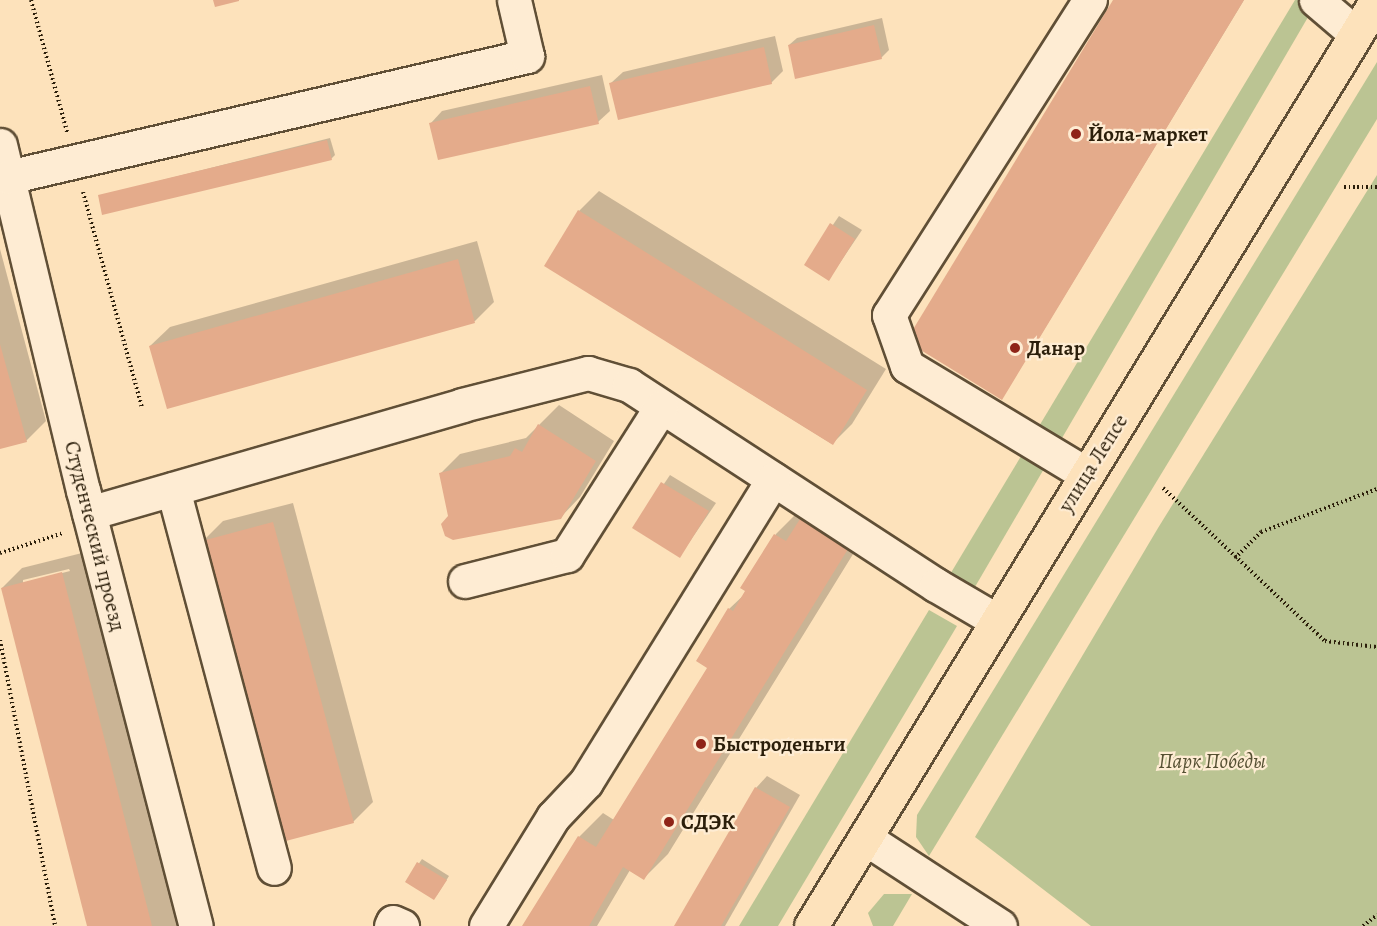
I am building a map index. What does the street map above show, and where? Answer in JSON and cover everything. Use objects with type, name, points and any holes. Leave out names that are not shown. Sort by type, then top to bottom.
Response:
[{"type":"main road","name":"улица Лепсе","points":[[811,926],[1377,0]]},
{"type":"street","points":[[8,177],[527,56],[514,0]]},
{"type":"street","points":[[1086,474],[908,366],[889,315],[1090,0]]},
{"type":"street","points":[[1316,0],[1356,34]]},
{"type":"street","name":"Студенческий проезд","points":[[0,145],[80,522],[196,926]]},
{"type":"street","points":[[80,522],[173,489],[462,405],[588,374],[628,385],[996,620]]},
{"type":"street","points":[[465,581],[567,555],[661,407]]},
{"type":"street","points":[[486,926],[553,818],[586,782],[773,479]]},
{"type":"street","points":[[173,489],[274,868]]},
{"type":"street","points":[[865,838],[1000,926]]},
{"type":"street","points":[[391,926],[393,922],[402,926]]},
{"type":"path","points":[[31,0],[142,407]]},
{"type":"path","points":[[1344,187],[1377,187]]},
{"type":"path","points":[[1163,488],[1325,641],[1377,647]]},
{"type":"path","points":[[1235,558],[1261,532],[1377,489]]},
{"type":"path","points":[[0,553],[80,522]]},
{"type":"path","points":[[0,640],[56,926]]},
{"type":"path","points":[[1363,926],[1377,915]]},
{"type":"green space","points":[[1295,0],[1318,0],[972,592],[949,576]]},
{"type":"green space","points":[[1377,62],[1377,119],[929,856],[916,837],[917,815]]},
{"type":"green space","name":"Парк Победы","points":[[1377,175],[1377,926],[1091,926],[975,837],[1158,528]]},
{"type":"green space","points":[[929,610],[957,626],[778,926],[739,926]]},
{"type":"green space","points":[[884,894],[912,894],[893,926],[873,926],[868,913]]},
{"type":"building","points":[[213,0],[239,0],[239,1],[215,7]]},
{"type":"building","points":[[1113,0],[1244,0],[1002,400],[906,341]]},
{"type":"building","points":[[874,25],[882,59],[795,79],[788,45]]},
{"type":"building","points":[[764,47],[772,84],[618,120],[609,83]]},
{"type":"building","points":[[590,86],[599,124],[438,160],[429,123]]},
{"type":"building","points":[[327,140],[332,160],[102,215],[98,195]]},
{"type":"building","points":[[578,210],[867,390],[833,445],[544,266]]},
{"type":"building","points":[[830,223],[855,239],[829,281],[804,265]]},
{"type":"building","points":[[458,259],[475,323],[167,409],[149,346]]},
{"type":"building","points":[[0,344],[27,442],[0,449]]},
{"type":"building","points":[[538,424],[596,461],[561,519],[453,540],[445,536],[441,524],[448,516],[439,473],[510,456],[515,448],[522,452]]},
{"type":"building","points":[[661,482],[709,511],[680,558],[632,528]]},
{"type":"building","points":[[800,519],[848,549],[644,880],[623,867],[589,926],[522,926],[578,836],[596,847],[707,668],[696,661],[728,608],[733,611],[745,591],[740,588],[774,534],[786,541]]},
{"type":"building","points":[[273,522],[354,823],[282,842],[202,541]]},
{"type":"building","points":[[62,572],[152,926],[87,926],[1,588]]},
{"type":"building","points":[[755,787],[790,807],[721,926],[674,926]]},
{"type":"building","points":[[417,862],[447,880],[434,900],[405,882]]},
{"type":"place","name":"Йола-маркет","points":[[1076,134]]},
{"type":"place","name":"Данар","points":[[1015,348]]},
{"type":"place","name":"Быстроденьги","points":[[701,744]]},
{"type":"place","name":"СДЭК","points":[[669,822]]}]
